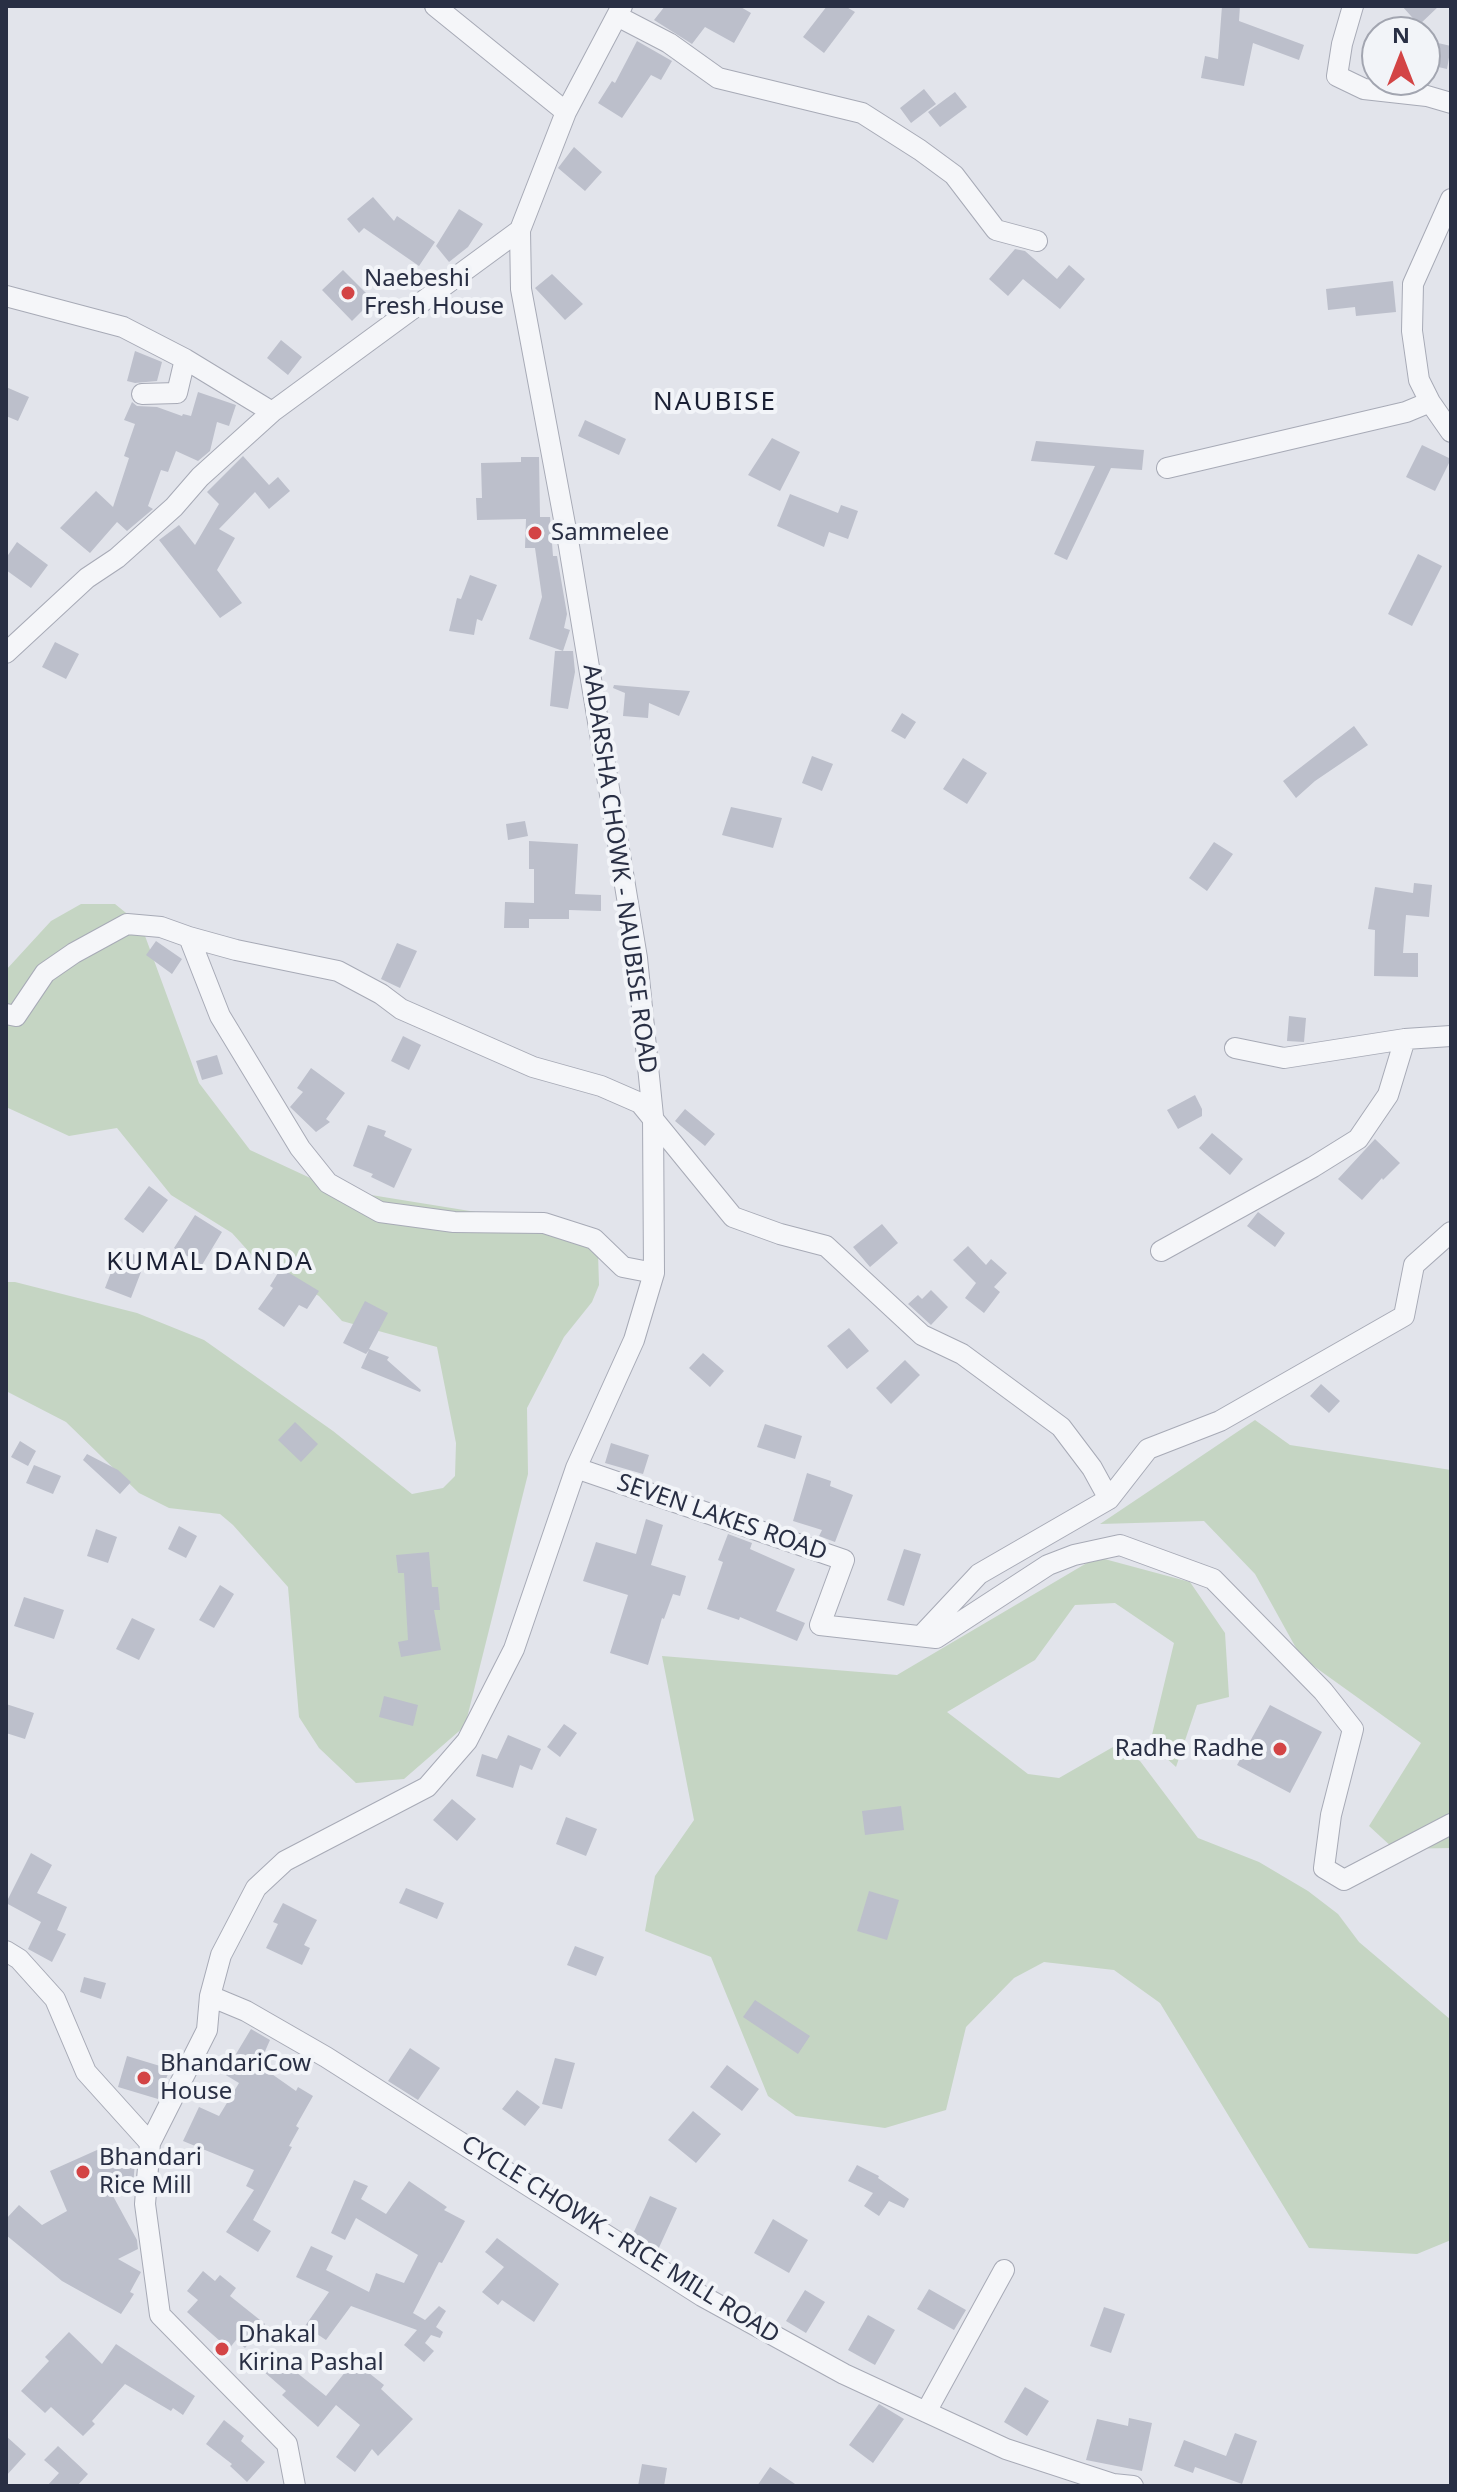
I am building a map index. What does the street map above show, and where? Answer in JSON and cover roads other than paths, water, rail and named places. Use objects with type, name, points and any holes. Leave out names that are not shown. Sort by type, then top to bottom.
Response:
[{"type":"street","points":[[435,6],[566,112]]},
{"type":"street","points":[[1353,6],[1337,76],[1364,89],[1427,96],[1451,103]]},
{"type":"street","points":[[6,653],[87,578],[117,558],[174,507],[200,477],[272,412],[520,230],[566,112],[620,11],[718,78],[862,113],[954,175],[996,230],[1037,241]]},
{"type":"street","points":[[1451,199],[1413,284],[1412,331],[1419,380],[1451,432]]},
{"type":"street","name":"AADARSHA CHOWK - NAUBISE ROAD","points":[[295,2486],[287,2444],[160,2315],[145,2204],[150,2143],[207,2030],[210,1996],[221,1955],[256,1888],[285,1861],[427,1787],[467,1741],[514,1649],[576,1468],[634,1340],[654,1273],[653,1116],[634,943],[569,546],[521,289],[520,230]]},
{"type":"street","points":[[6,296],[123,327],[185,359],[272,412]]},
{"type":"street","points":[[142,394],[177,393],[185,359]]},
{"type":"street","points":[[1167,468],[1406,412],[1430,402]]},
{"type":"street","points":[[6,1014],[16,1016],[45,973],[74,953],[127,924],[161,927],[236,950],[338,971],[381,994],[401,1009],[533,1067],[628,1096],[653,1116],[733,1217],[826,1246],[922,1335],[962,1354],[1061,1427],[1092,1468],[1109,1499]]},
{"type":"street","points":[[189,937],[220,1016],[300,1148],[328,1183],[380,1212],[454,1222],[544,1223],[594,1239],[623,1267],[654,1273]]},
{"type":"street","points":[[1235,1048],[1284,1058],[1405,1039],[1451,1036]]},
{"type":"street","points":[[1161,1251],[1358,1139],[1388,1095],[1405,1039]]},
{"type":"street","points":[[921,1636],[979,1574],[1109,1499],[1148,1449],[1220,1421],[1404,1316],[1414,1265],[1451,1232]]},
{"type":"street","name":"SEVEN LAKES ROAD","points":[[576,1468],[844,1560],[820,1625],[936,1638],[1048,1565],[1074,1555],[1120,1545],[1213,1579],[1323,1691],[1353,1729],[1331,1815],[1324,1868],[1344,1880],[1451,1824]]},
{"type":"street","points":[[6,1951],[19,1959],[55,1999],[86,2072],[150,2143]]},
{"type":"street","name":"CYCLE CHOWK - RICE MILL ROAD","points":[[210,1996],[246,2011],[326,2057],[702,2296],[844,2374],[1006,2449],[1113,2484],[1133,2486]]},
{"type":"street","points":[[926,2412],[1004,2270]]},
{"type":"place","name":"Naebeshi Fresh House","points":[[348,293]]},
{"type":"place","name":"Sammelee","points":[[535,533]]},
{"type":"place","name":"Radhe Radhe","points":[[1280,1749]]},
{"type":"place","name":"BhandariCow House","points":[[144,2078]]},
{"type":"place","name":"Bhandari Rice Mill","points":[[83,2172]]},
{"type":"place","name":"Dhakal Kirina Pashal","points":[[222,2349]]},
{"type":"district","name":"NAUBISE","points":[[715,403]]},
{"type":"district","name":"KUMAL DANDA","points":[[210,1263]]}]
